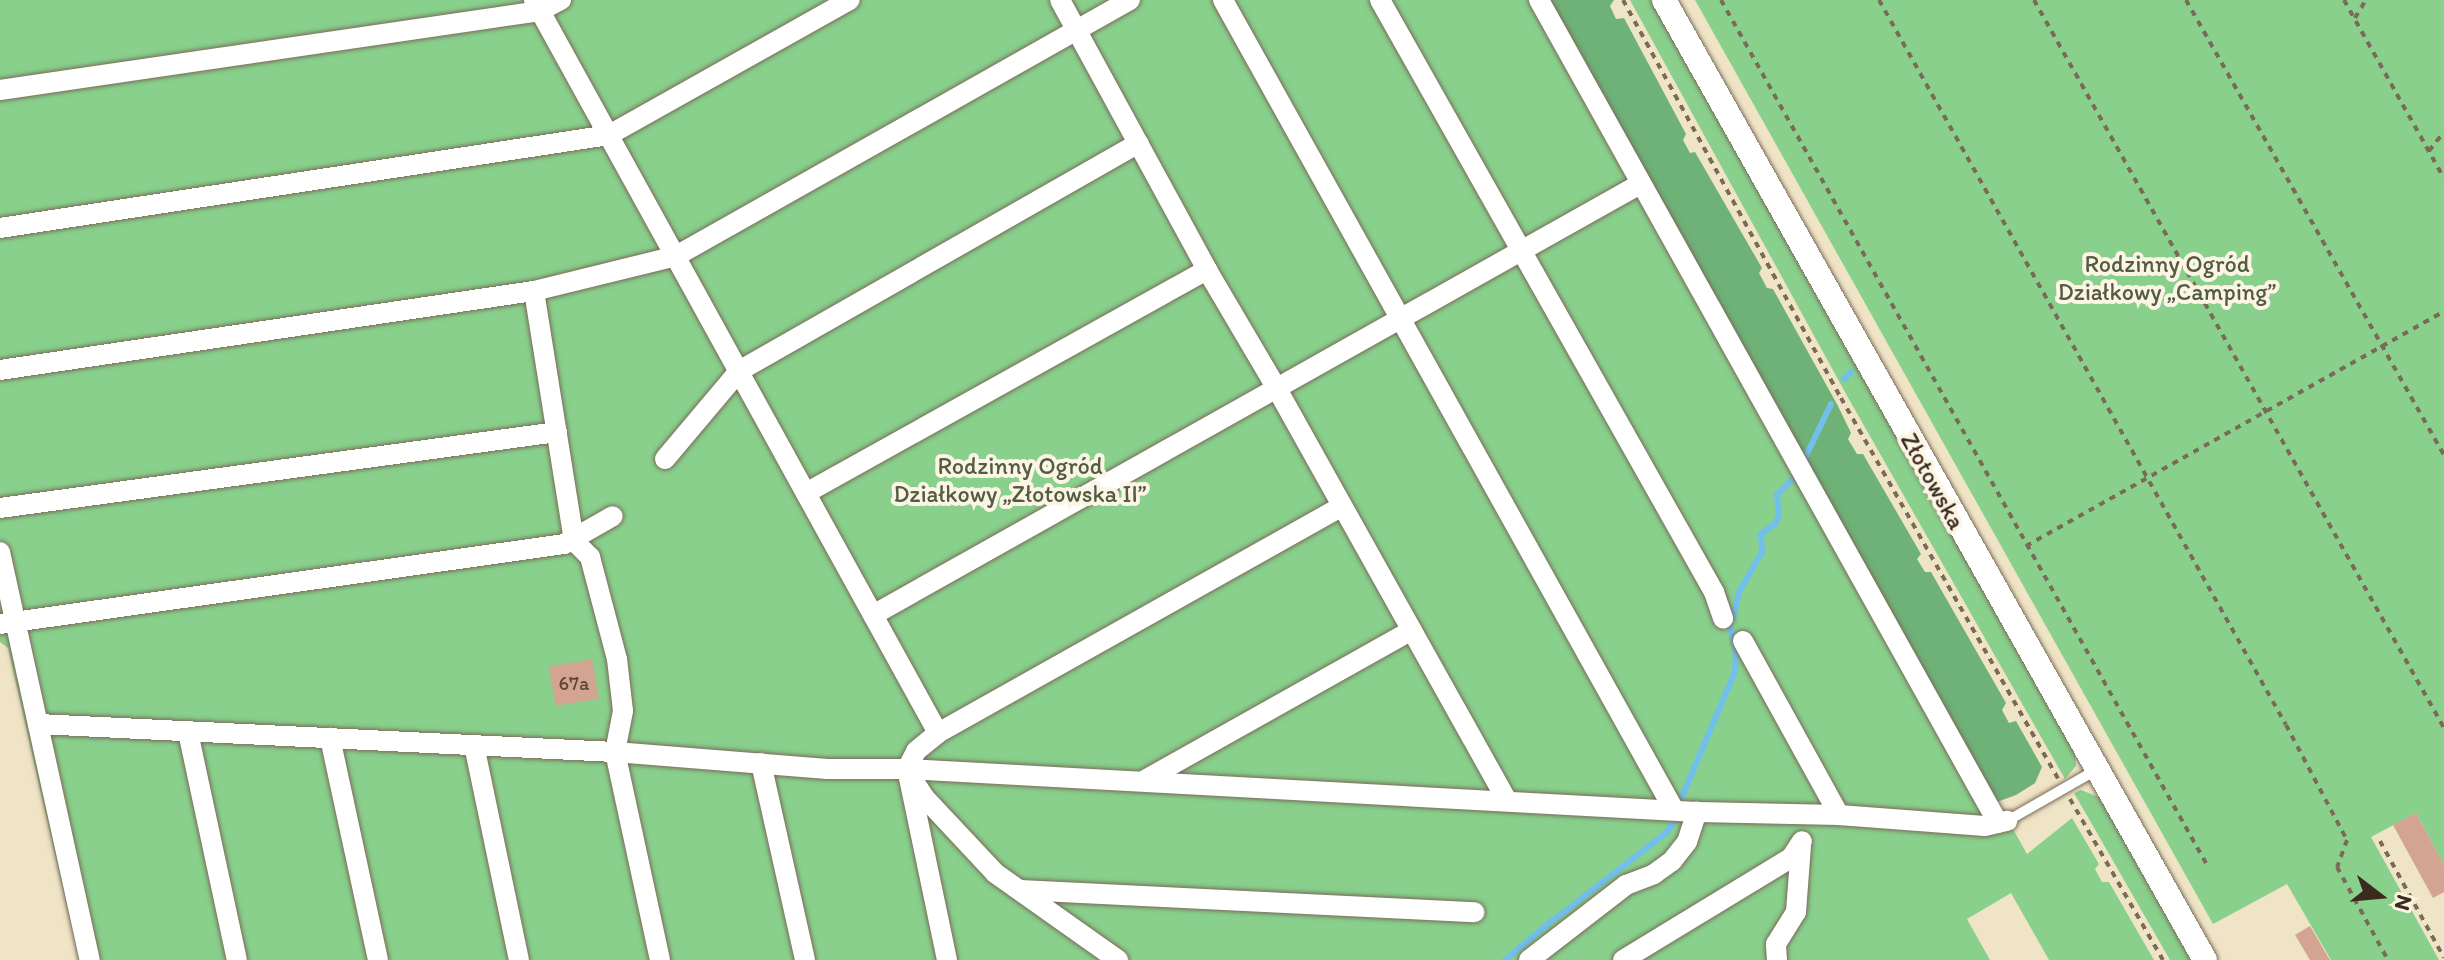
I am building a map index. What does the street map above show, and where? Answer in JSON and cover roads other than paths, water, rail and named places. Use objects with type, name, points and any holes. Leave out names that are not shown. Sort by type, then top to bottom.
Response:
[{"type":"street","points":[[0,90],[561,0]]},
{"type":"street","points":[[0,228],[609,135],[850,0]]},
{"type":"street","points":[[1060,0],[1207,270],[1277,389],[1507,801]]},
{"type":"street","points":[[0,370],[534,291],[676,256],[1130,0]]},
{"type":"street","points":[[1223,0],[1674,810]]},
{"type":"street","points":[[1380,0],[1714,592],[1723,618]]},
{"type":"street","points":[[38,724],[615,752],[827,769],[907,769],[1697,812],[1839,815],[1985,826],[2003,822],[1640,184],[1539,0]]},
{"type":"street","name":"Złotowska","points":[[1664,0],[2205,960]]},
{"type":"street","points":[[537,6],[938,733]]},
{"type":"street","points":[[665,459],[739,371],[1138,143]]},
{"type":"street","points":[[873,615],[1640,184]]},
{"type":"street","points":[[806,493],[1207,270]]},
{"type":"street","points":[[534,291],[574,541],[590,557],[617,659],[623,711],[615,752],[660,960]]},
{"type":"street","points":[[0,508],[557,432]]},
{"type":"street","points":[[947,960],[907,769],[916,751],[938,733],[1342,506]]},
{"type":"street","points":[[8,622],[574,541],[613,516]]},
{"type":"street","points":[[0,552],[8,622],[38,724],[90,960]]},
{"type":"street","points":[[1141,782],[1412,630]]},
{"type":"street","points":[[1743,641],[1839,815]]},
{"type":"street","points":[[188,732],[237,960]]},
{"type":"street","points":[[330,738],[378,960]]},
{"type":"street","points":[[474,745],[519,960]]},
{"type":"street","points":[[761,763],[805,960]]},
{"type":"street","points":[[907,769],[924,797],[995,873],[1118,960]]},
{"type":"street","points":[[1529,960],[1626,885],[1654,874],[1672,861],[1687,842],[1697,812]]},
{"type":"street","points":[[1777,960],[1776,944],[1796,912],[1807,815]]},
{"type":"street","points":[[1623,960],[1791,858],[1802,841]]},
{"type":"street","points":[[1020,890],[1474,912]]},
{"type":"street","points":[[1082,937],[1087,960]]},
{"type":"lane","points":[[2003,822],[2096,770]]},
{"type":"waterway","points":[[1844,379],[1851,372]]},
{"type":"waterway","points":[[1805,458],[1831,404]]},
{"type":"waterway","points":[[1733,618],[1739,592],[1762,552],[1761,534],[1775,524],[1779,515],[1777,495],[1797,474]]},
{"type":"waterway","points":[[1681,799],[1735,672],[1736,647],[1730,628]]},
{"type":"waterway","points":[[1555,919],[1667,832],[1675,820]]},
{"type":"waterway","points":[[1505,960],[1551,921]]},
{"type":"park label","name":"Rodzinny Ogród Działkowy „Camping”","points":[[2167,278]]},
{"type":"park label","name":"Rodzinny Ogród Działkowy „Złotowska II”","points":[[1020,480]]}]
